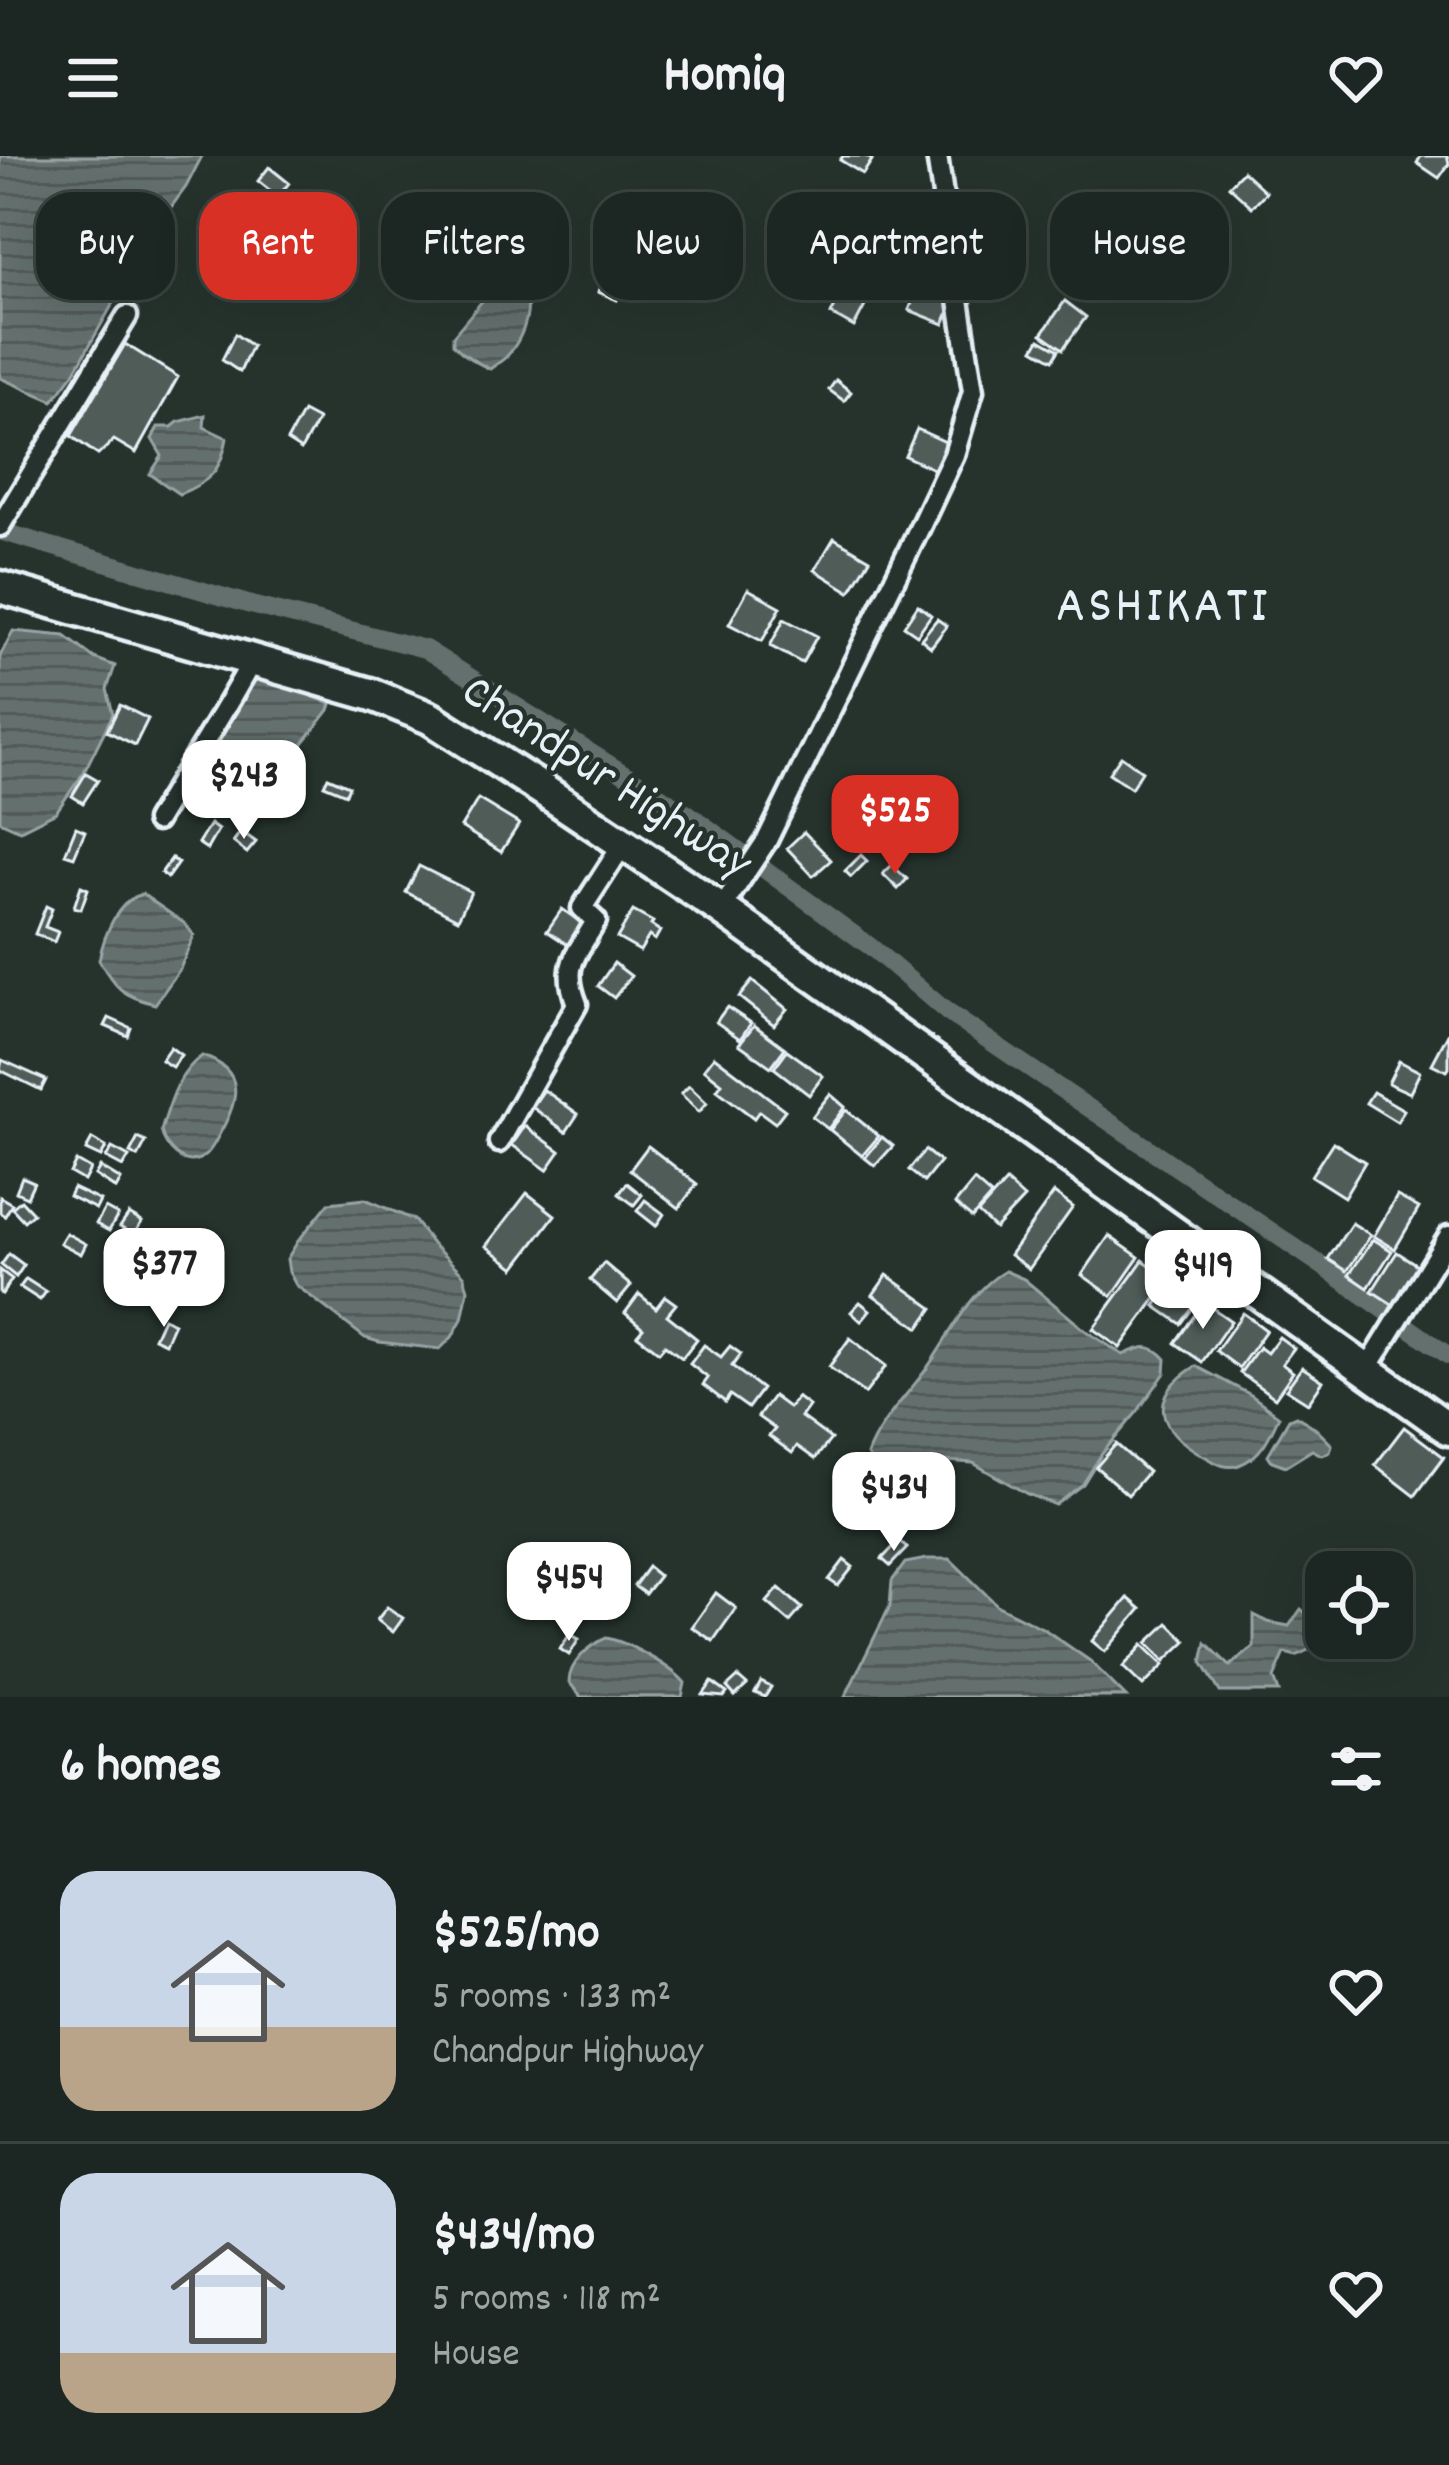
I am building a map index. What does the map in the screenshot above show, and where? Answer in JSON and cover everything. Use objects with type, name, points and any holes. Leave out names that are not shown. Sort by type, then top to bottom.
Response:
[{"type":"main road","name":"Chandpur Highway","points":[[0,586],[373,694],[430,718],[624,843],[728,897],[1372,1360],[1449,1429]]},
{"type":"street","points":[[728,897],[767,840],[955,454],[973,391],[937,156]]},
{"type":"street","points":[[0,526],[127,316]]},
{"type":"street","points":[[156,821],[228,708],[253,659]]},
{"type":"street","points":[[499,1142],[577,1004],[568,982],[571,965],[596,921],[582,908],[624,843]]},
{"type":"street","points":[[1372,1360],[1449,1236]]},
{"type":"shaded area","points":[[0,156],[202,156],[175,202],[175,192],[36,192],[36,300],[115,300],[53,401],[0,378]]},
{"type":"shaded area","points":[[483,300],[527,300],[525,325],[514,347],[490,369],[457,348],[453,336]]},
{"type":"shaded area","points":[[205,415],[204,427],[227,438],[224,449],[212,474],[179,494],[150,474],[162,456],[152,439],[158,427]]},
{"type":"shaded area","points":[[13,631],[65,636],[94,658],[115,666],[107,689],[113,714],[84,772],[56,812],[20,830],[0,821],[0,656]]},
{"type":"shaded area","points":[[257,679],[279,682],[331,704],[293,756],[292,787],[284,798],[240,788],[223,775],[211,756]]},
{"type":"shaded area","points":[[142,894],[194,935],[180,969],[155,1004],[121,990],[99,960],[119,911]]},
{"type":"shaded area","points":[[202,1056],[226,1069],[235,1087],[234,1098],[211,1149],[189,1161],[171,1150],[161,1131],[180,1080]]},
{"type":"shaded area","points":[[365,1199],[414,1220],[464,1275],[468,1290],[462,1319],[440,1349],[365,1338],[296,1285],[289,1272],[287,1259],[329,1203]]},
{"type":"shaded area","points":[[1005,1271],[1024,1279],[1123,1355],[1146,1348],[1166,1359],[1165,1373],[1083,1484],[1055,1505],[973,1463],[932,1460],[885,1465],[867,1455],[886,1420],[971,1302]]},
{"type":"shaded area","points":[[1196,1366],[1279,1416],[1264,1445],[1239,1465],[1216,1463],[1188,1446],[1168,1424],[1164,1401],[1180,1378]]},
{"type":"shaded area","points":[[1296,1416],[1332,1445],[1330,1452],[1322,1455],[1312,1450],[1286,1466],[1272,1461],[1268,1455],[1289,1419]]},
{"type":"shaded area","points":[[950,1559],[998,1606],[1044,1629],[1090,1661],[1126,1697],[845,1697],[890,1606],[892,1581],[905,1563]]},
{"type":"shaded area","points":[[1301,1609],[1305,1613],[1305,1652],[1296,1656],[1285,1653],[1274,1678],[1279,1692],[1220,1692],[1202,1662],[1206,1643],[1230,1666],[1254,1647],[1254,1615],[1289,1626]]},
{"type":"shaded area","points":[[606,1638],[670,1670],[685,1683],[682,1697],[581,1697],[569,1682],[573,1668],[587,1650]]},
{"type":"building","points":[[843,156],[872,160],[863,174],[840,160]]},
{"type":"building","points":[[1421,156],[1447,156],[1449,164],[1439,178],[1417,163]]},
{"type":"building","points":[[269,167],[289,183],[282,192],[272,192],[258,181]]},
{"type":"building","points":[[1243,171],[1266,192],[1252,207],[1229,186]]},
{"type":"building","points":[[838,300],[866,304],[854,327],[831,314]]},
{"type":"building","points":[[913,300],[954,300],[944,324],[909,310]]},
{"type":"building","points":[[1065,301],[1086,317],[1063,349],[1042,334]]},
{"type":"building","points":[[235,334],[252,346],[240,372],[222,360]]},
{"type":"building","points":[[1040,339],[1059,350],[1053,360],[1034,349]]},
{"type":"building","points":[[125,344],[178,377],[136,453],[114,440],[98,455],[71,436]]},
{"type":"building","points":[[836,380],[851,392],[844,401],[829,390]]},
{"type":"building","points":[[303,412],[318,420],[301,450],[287,441]]},
{"type":"building","points":[[917,429],[952,445],[940,472],[905,456]]},
{"type":"building","points":[[834,538],[870,559],[850,592],[815,570]]},
{"type":"building","points":[[748,589],[781,607],[762,641],[729,624]]},
{"type":"building","points":[[918,605],[931,615],[917,635],[904,626]]},
{"type":"building","points":[[784,619],[817,636],[802,663],[770,646]]},
{"type":"building","points":[[937,619],[947,626],[931,647],[921,639]]},
{"type":"building","points":[[120,705],[148,719],[135,745],[107,731]]},
{"type":"building","points":[[1121,756],[1142,771],[1131,788],[1109,773]]},
{"type":"building","points":[[86,773],[98,780],[83,803],[72,796]]},
{"type":"building","points":[[328,777],[349,786],[346,794],[324,785]]},
{"type":"building","points":[[478,799],[519,824],[501,852],[461,827]]},
{"type":"building","points":[[210,824],[218,830],[207,849],[198,843]]},
{"type":"building","points":[[76,827],[85,831],[74,857],[65,854]]},
{"type":"building","points":[[241,831],[256,842],[247,853],[233,842]]},
{"type":"building","points":[[804,832],[831,860],[813,876],[787,848]]},
{"type":"building","points":[[861,855],[867,861],[851,877],[845,871]]},
{"type":"building","points":[[172,858],[178,863],[167,878],[161,873]]},
{"type":"building","points":[[892,865],[907,879],[898,889],[883,874]]},
{"type":"building","points":[[419,866],[471,892],[458,919],[406,892]]},
{"type":"building","points":[[81,886],[88,889],[81,909],[74,907]]},
{"type":"building","points":[[46,906],[52,909],[45,927],[58,932],[54,942],[35,934]]},
{"type":"building","points":[[562,909],[585,925],[571,947],[547,931]]},
{"type":"building","points":[[633,911],[660,931],[655,940],[649,936],[640,951],[617,938]]},
{"type":"building","points":[[614,963],[631,976],[614,998],[598,986]]},
{"type":"building","points":[[752,981],[787,1009],[774,1025],[739,997]]},
{"type":"building","points":[[727,1007],[751,1023],[740,1039],[716,1022]]},
{"type":"building","points":[[109,1018],[131,1028],[128,1036],[105,1026]]},
{"type":"building","points":[[754,1025],[785,1048],[771,1067],[739,1044]]},
{"type":"building","points":[[1449,1032],[1449,1068],[1447,1071],[1432,1064]]},
{"type":"building","points":[[170,1047],[181,1055],[172,1067],[161,1060]]},
{"type":"building","points":[[787,1050],[823,1076],[809,1095],[774,1068]]},
{"type":"building","points":[[714,1056],[785,1110],[775,1123],[759,1111],[754,1118],[717,1090],[722,1083],[704,1069]]},
{"type":"building","points":[[2,1060],[46,1080],[41,1090],[0,1070]]},
{"type":"building","points":[[1399,1061],[1420,1072],[1410,1093],[1388,1083]]},
{"type":"building","points":[[689,1086],[707,1103],[699,1112],[681,1094]]},
{"type":"building","points":[[544,1090],[578,1114],[566,1132],[532,1107]]},
{"type":"building","points":[[1373,1092],[1404,1110],[1397,1122],[1366,1103]]},
{"type":"building","points":[[830,1094],[845,1107],[828,1129],[812,1117]]},
{"type":"building","points":[[846,1110],[879,1136],[862,1156],[830,1130]]},
{"type":"building","points":[[525,1126],[560,1151],[547,1170],[512,1145]]},
{"type":"building","points":[[882,1137],[893,1146],[875,1166],[865,1158]]},
{"type":"building","points":[[138,1138],[146,1142],[138,1157],[130,1153]]},
{"type":"building","points":[[92,1139],[106,1147],[101,1157],[86,1150]]},
{"type":"building","points":[[1333,1142],[1365,1162],[1344,1197],[1311,1176]]},
{"type":"building","points":[[648,1146],[697,1184],[679,1208],[630,1170]]},
{"type":"building","points":[[112,1148],[129,1157],[123,1167],[106,1158]]},
{"type":"building","points":[[925,1150],[940,1162],[924,1182],[909,1170]]},
{"type":"building","points":[[76,1161],[90,1169],[84,1181],[70,1173]]},
{"type":"building","points":[[100,1167],[121,1180],[116,1189],[95,1175]]},
{"type":"building","points":[[22,1177],[34,1182],[27,1197],[16,1192]]},
{"type":"building","points":[[974,1181],[991,1196],[972,1218],[955,1204]]},
{"type":"building","points":[[1006,1182],[1024,1198],[995,1229],[978,1213]]},
{"type":"building","points":[[627,1183],[642,1195],[634,1205],[619,1194]]},
{"type":"building","points":[[73,1188],[100,1201],[96,1209],[69,1196]]},
{"type":"building","points":[[527,1193],[555,1215],[515,1268],[486,1246]]},
{"type":"building","points":[[1054,1193],[1073,1207],[1029,1269],[1010,1255]]},
{"type":"building","points":[[1397,1196],[1419,1208],[1395,1249],[1374,1236]]},
{"type":"building","points":[[0,1197],[12,1204],[5,1216],[0,1213]]},
{"type":"building","points":[[21,1200],[33,1213],[24,1221],[12,1208]]},
{"type":"building","points":[[645,1200],[664,1214],[656,1226],[637,1211]]},
{"type":"building","points":[[105,1208],[118,1215],[109,1231],[96,1224]]},
{"type":"building","points":[[129,1214],[142,1222],[133,1235],[120,1227]]},
{"type":"building","points":[[1352,1223],[1371,1235],[1347,1271],[1328,1259]]},
{"type":"building","points":[[66,1233],[86,1244],[81,1254],[60,1243]]},
{"type":"building","points":[[1109,1236],[1139,1257],[1112,1296],[1082,1275]]},
{"type":"building","points":[[1373,1239],[1392,1251],[1368,1288],[1349,1275]]},
{"type":"building","points":[[1397,1252],[1420,1267],[1395,1306],[1372,1291]]},
{"type":"building","points":[[9,1254],[24,1265],[16,1277],[1,1265]]},
{"type":"building","points":[[1143,1260],[1170,1279],[1120,1348],[1093,1329]]},
{"type":"building","points":[[604,1263],[631,1286],[617,1303],[590,1280]]},
{"type":"building","points":[[0,1270],[12,1279],[2,1294],[0,1293]]},
{"type":"building","points":[[1180,1271],[1206,1290],[1181,1324],[1155,1306]]},
{"type":"building","points":[[887,1275],[933,1308],[919,1328],[873,1295]]},
{"type":"building","points":[[26,1279],[46,1292],[40,1300],[20,1287]]},
{"type":"building","points":[[639,1294],[656,1308],[665,1296],[676,1304],[667,1315],[697,1339],[682,1358],[665,1345],[659,1352],[637,1335],[643,1328],[625,1313]]},
{"type":"building","points":[[860,1302],[870,1310],[861,1321],[851,1312]]},
{"type":"building","points":[[1204,1302],[1231,1321],[1202,1362],[1175,1343]]},
{"type":"building","points":[[1243,1313],[1266,1330],[1239,1368],[1216,1351]]},
{"type":"building","points":[[163,1318],[174,1323],[165,1343],[154,1338]]},
{"type":"building","points":[[1279,1337],[1294,1348],[1282,1364],[1293,1372],[1275,1398],[1240,1373],[1259,1347],[1267,1353]]},
{"type":"building","points":[[850,1338],[886,1366],[865,1394],[829,1367]]},
{"type":"building","points":[[704,1345],[721,1357],[730,1346],[741,1354],[732,1366],[762,1389],[748,1408],[730,1395],[725,1402],[703,1385],[708,1378],[690,1364]]},
{"type":"building","points":[[1302,1367],[1323,1381],[1308,1403],[1286,1389]]},
{"type":"building","points":[[773,1396],[789,1408],[797,1397],[809,1406],[801,1417],[831,1439],[815,1459],[797,1446],[792,1453],[769,1436],[775,1429],[758,1417]]},
{"type":"building","points":[[1404,1427],[1444,1457],[1415,1496],[1375,1465]]},
{"type":"building","points":[[1116,1444],[1148,1472],[1128,1495],[1096,1467]]},
{"type":"building","points":[[899,1541],[907,1548],[890,1566],[882,1559]]},
{"type":"building","points":[[844,1560],[853,1567],[838,1586],[829,1580]]},
{"type":"building","points":[[648,1567],[659,1576],[645,1594],[634,1586]]},
{"type":"building","points":[[779,1588],[802,1608],[790,1622],[767,1602]]},
{"type":"building","points":[[716,1593],[736,1608],[713,1641],[692,1627]]},
{"type":"building","points":[[1128,1598],[1141,1609],[1105,1652],[1092,1641]]},
{"type":"building","points":[[387,1607],[403,1618],[393,1632],[377,1620]]},
{"type":"building","points":[[1168,1623],[1186,1641],[1165,1661],[1147,1643]]},
{"type":"building","points":[[570,1634],[579,1639],[569,1655],[560,1649]]},
{"type":"building","points":[[1143,1645],[1164,1665],[1143,1686],[1123,1667]]},
{"type":"building","points":[[738,1677],[747,1685],[735,1696],[727,1687]]},
{"type":"building","points":[[712,1682],[727,1693],[724,1697],[703,1695]]},
{"type":"building","points":[[761,1682],[771,1687],[765,1697],[755,1693]]},
{"type":"waterway","points":[[0,531],[251,605],[425,649],[690,815],[871,947],[947,1012],[1449,1356]]},
{"type":"district","name":"ASHIKATI","points":[[1163,609]]}]
